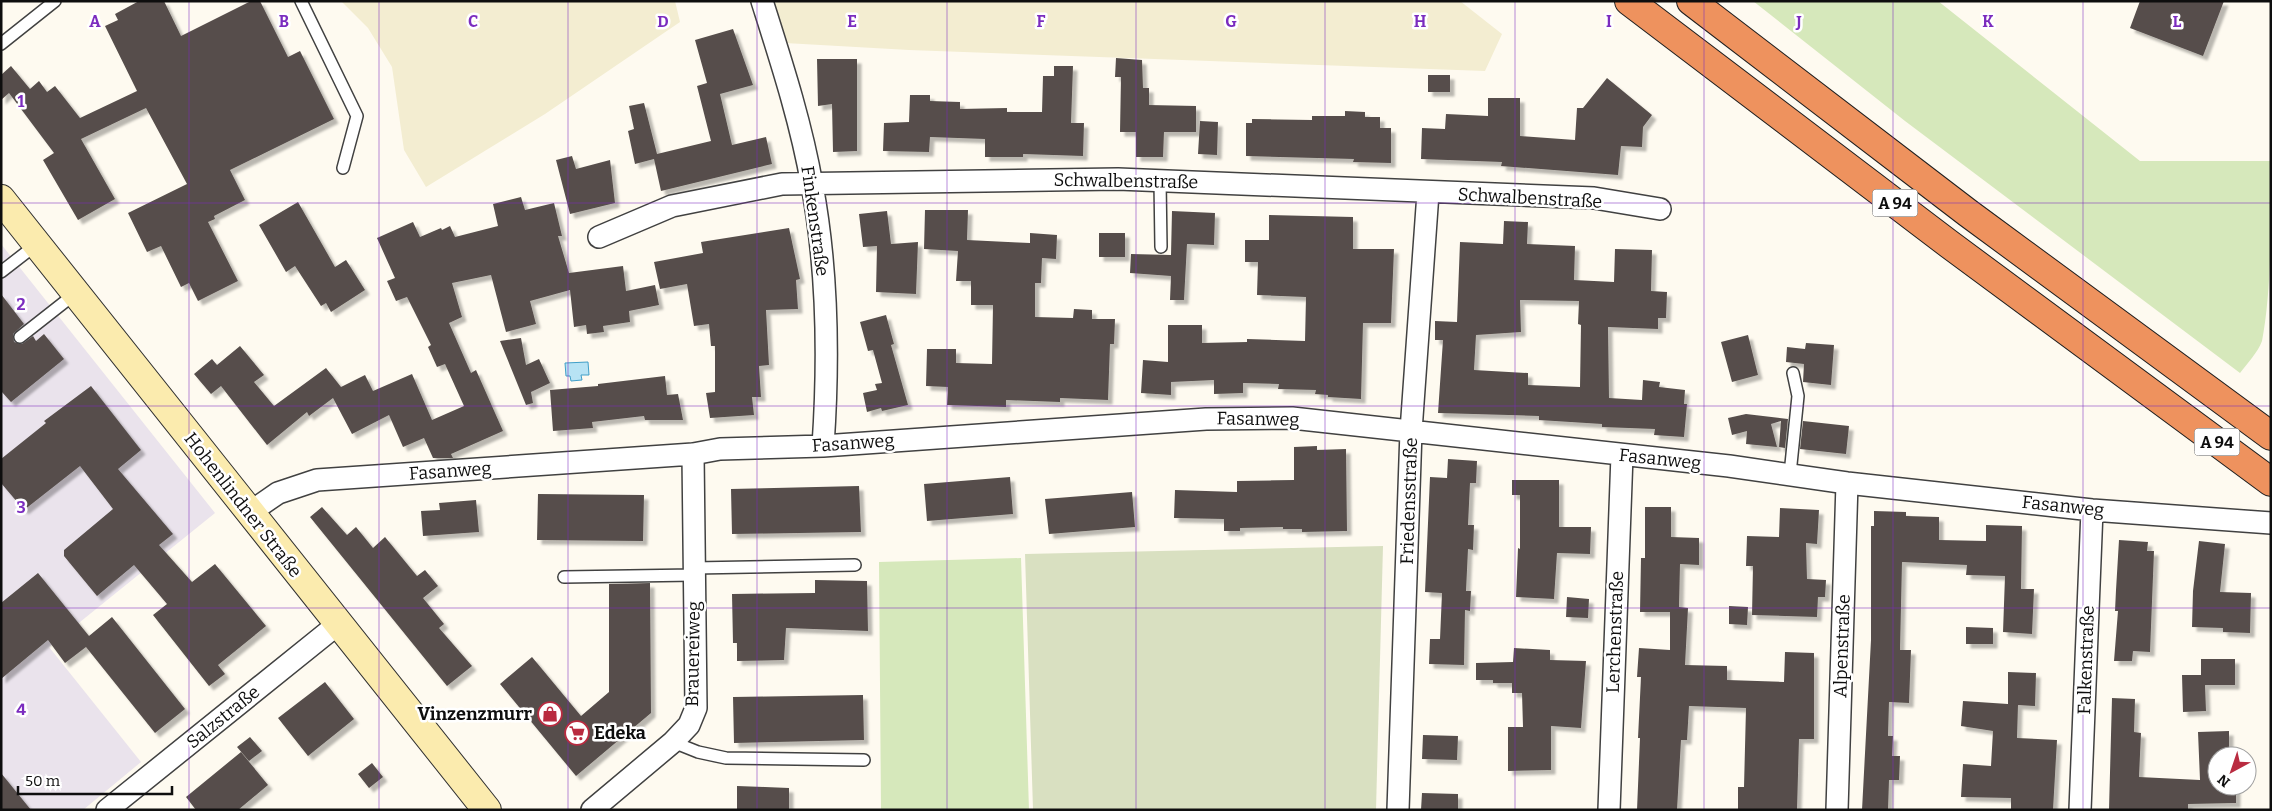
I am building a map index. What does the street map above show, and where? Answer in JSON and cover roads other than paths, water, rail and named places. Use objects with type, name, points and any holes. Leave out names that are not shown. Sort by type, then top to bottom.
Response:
[{"type":"highway","name":"A 94","points":[[1628,1],[1949,244],[2271,482]]},
{"type":"highway","name":"A 94","points":[[1692,1],[1968,213],[2271,436]]},
{"type":"street","name":"Finkenstraße","points":[[762,1],[785,73],[812,184],[825,300],[827,393],[823,446]]},
{"type":"street","name":"Schwalbenstraße","points":[[599,237],[672,206],[782,184],[958,181],[1160,181],[1428,193],[1594,198],[1660,209]]},
{"type":"street","name":"Friedensstraße","points":[[1398,810],[1411,431],[1428,193]]},
{"type":"street","name":"Hohenlindner Straße","points":[[1,199],[486,810]]},
{"type":"street","name":"Fasanweg","points":[[249,513],[278,493],[317,480],[693,454],[720,449],[823,446],[1206,419],[1292,418],[2092,510],[2270,523]]},
{"type":"street","name":"Brauereiweg","points":[[592,810],[673,742],[689,725],[696,708],[693,454]]},
{"type":"street","name":"Lerchenstraße","points":[[1609,810],[1622,455]]},
{"type":"street","name":"Alpenstraße","points":[[1837,810],[1847,483]]},
{"type":"street","name":"Falkenstraße","points":[[2080,810],[2092,510]]},
{"type":"street","name":"Salzstraße","points":[[107,810],[338,624]]},
{"type":"lane","points":[[1,44],[55,1]]},
{"type":"lane","points":[[301,1],[357,116],[343,168]]},
{"type":"lane","points":[[1160,181],[1161,247]]},
{"type":"lane","points":[[1,272],[37,244]]},
{"type":"lane","points":[[20,337],[76,293]]},
{"type":"lane","points":[[1790,474],[1798,396],[1793,373]]},
{"type":"lane","points":[[564,577],[855,565]]},
{"type":"lane","points":[[673,742],[698,752],[726,758],[864,760]]},
{"type":"water","points":[[588,362],[589,375],[581,375],[582,380],[571,381],[570,376],[566,376],[565,363]]},
{"type":"place","name":"Vinzenzmurr","points":[[550,714]]},
{"type":"place","name":"Edeka","points":[[577,733]]}]
